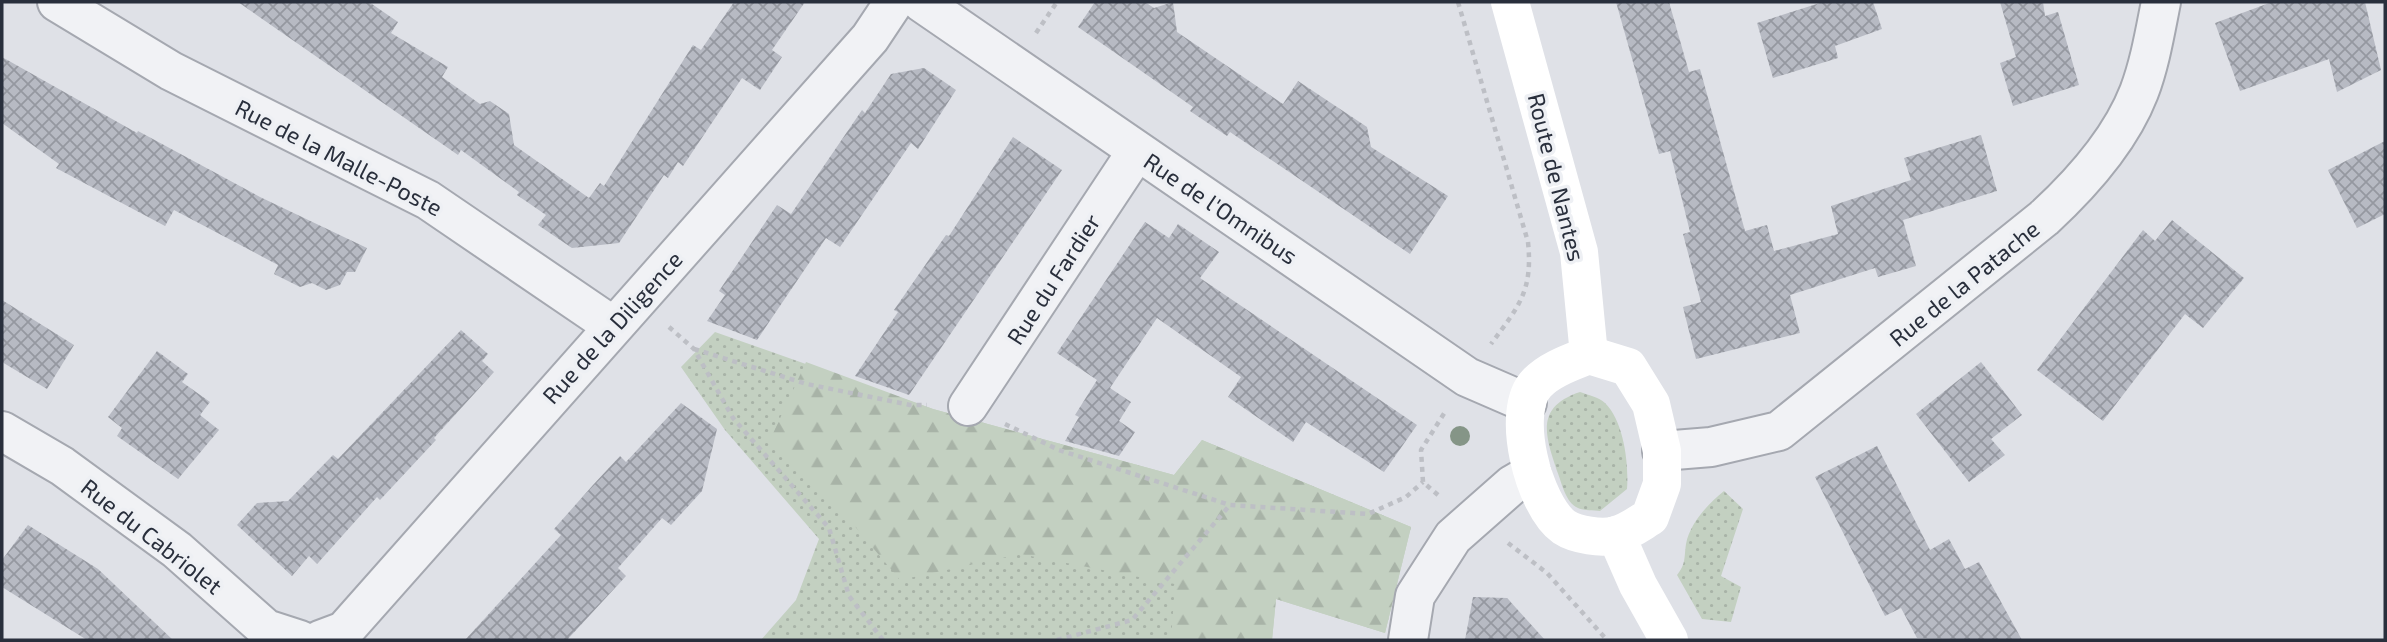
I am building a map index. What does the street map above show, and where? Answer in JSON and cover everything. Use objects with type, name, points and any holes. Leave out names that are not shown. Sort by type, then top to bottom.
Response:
[{"type":"main road","name":"Route de Nantes","points":[[1510,2],[1578,252],[1589,355]]},
{"type":"main road","points":[[1589,355],[1628,368],[1651,404],[1662,452],[1662,484],[1650,517],[1616,535],[1591,536],[1565,528],[1550,512],[1531,474],[1527,403],[1535,384],[1559,368],[1589,355]]},
{"type":"main road","points":[[1616,535],[1638,585],[1669,640]]},
{"type":"street","name":"Rue de la Malle-Poste","points":[[57,2],[171,71],[428,200],[625,312]]},
{"type":"street","name":"Rue de la Diligence","points":[[320,640],[344,631],[870,38],[894,2]]},
{"type":"street","name":"Rue de l'Omnibus","points":[[921,2],[1467,377],[1527,403]]},
{"type":"street","name":"Rue de la Patache","points":[[1662,452],[1711,447],[1779,431],[2044,218],[2076,189],[2105,150],[2138,93],[2161,2]]},
{"type":"street","name":"Rue du Fardier","points":[[968,406],[1137,151]]},
{"type":"street","name":"Rue du Cabriolet","points":[[2,431],[62,466],[177,550],[266,629],[300,640]]},
{"type":"street","points":[[1408,640],[1415,596],[1453,537],[1512,485],[1531,474]]},
{"type":"path","points":[[625,312],[694,349],[820,386],[910,405],[968,406],[1059,450],[1230,505],[1368,514],[1406,496],[1423,482]]},
{"type":"path","points":[[694,349],[733,418],[829,528],[849,596],[883,640]]},
{"type":"path","points":[[1057,640],[1132,620],[1230,505]]},
{"type":"green space","points":[[715,332],[933,409],[1174,475],[1202,440],[1411,527],[1385,633],[1276,599],[1272,640],[761,640],[796,600],[819,539],[725,430],[681,367]]},
{"type":"green space","points":[[806,362],[933,409],[1174,475],[1202,440],[1411,527],[1385,633],[1276,599],[1272,640],[1171,640],[1175,584],[1020,554],[900,580],[842,511],[770,440]]},
{"type":"green space","points":[[1580,392],[1605,403],[1617,421],[1624,444],[1627,489],[1600,511],[1580,509],[1570,501],[1564,492],[1549,446],[1547,424],[1550,414],[1566,398]]},
{"type":"green space","points":[[1724,491],[1743,509],[1721,576],[1741,587],[1731,622],[1702,619],[1677,575],[1683,564],[1691,529],[1706,508]]},
{"type":"building","points":[[238,2],[369,2],[398,22],[391,33],[448,67],[442,77],[480,104],[490,101],[509,114],[514,145],[589,198],[600,183],[604,186],[693,45],[701,50],[734,2],[805,2],[772,50],[782,57],[760,90],[742,78],[683,166],[678,162],[668,178],[664,175],[619,243],[572,248],[538,225],[546,215],[517,195],[519,192],[461,150],[458,155]]},
{"type":"building","points":[[1095,2],[1145,2],[1154,8],[1173,2],[1177,32],[1283,104],[1298,81],[1367,127],[1371,147],[1448,196],[1410,254],[1230,132],[1227,136],[1190,111],[1193,107],[1078,27]]},
{"type":"building","points":[[1616,2],[1669,2],[1689,72],[1700,69],[1745,231],[1767,225],[1774,251],[1838,234],[1831,206],[1911,180],[1904,158],[1981,135],[1997,191],[1903,220],[1916,266],[1878,277],[1875,268],[1790,295],[1800,333],[1696,359],[1683,307],[1701,302],[1683,234],[1690,232],[1670,151],[1659,154]]},
{"type":"building","points":[[1823,2],[1873,2],[1882,29],[1835,46],[1838,58],[1773,78],[1757,23]]},
{"type":"building","points":[[2000,2],[2043,2],[2045,16],[2058,12],[2079,85],[2013,106],[2000,63],[2016,57]]},
{"type":"building","points":[[2272,2],[2365,2],[2381,70],[2337,92],[2329,59],[2240,91],[2215,23]]},
{"type":"building","points":[[2,57],[137,133],[138,131],[260,197],[367,248],[355,272],[347,272],[340,285],[326,290],[312,283],[300,287],[274,274],[278,265],[174,210],[165,226],[56,168],[59,164],[2,123]]},
{"type":"building","points":[[924,68],[956,90],[918,149],[911,143],[840,247],[826,238],[757,340],[707,321],[725,295],[719,291],[777,205],[791,214],[862,110],[865,113],[891,74]]},
{"type":"building","points":[[1013,137],[1062,170],[909,395],[855,376],[898,312],[894,310],[946,235],[949,236]]},
{"type":"building","points":[[2385,141],[2385,214],[2357,228],[2328,170]]},
{"type":"building","points":[[2172,220],[2244,278],[2203,328],[2185,314],[2103,421],[2037,370],[2143,230],[2155,241]]},
{"type":"building","points":[[1145,222],[1169,238],[1178,224],[1219,252],[1200,278],[1417,425],[1384,472],[1306,422],[1293,442],[1228,397],[1241,377],[1157,318],[1110,388],[1131,402],[1119,421],[1135,432],[1119,456],[1065,441],[1079,417],[1075,415],[1097,380],[1057,353]]},
{"type":"building","points":[[2,300],[74,345],[47,389],[2,362]]},
{"type":"building","points":[[461,330],[488,354],[482,361],[494,372],[434,438],[436,440],[380,500],[377,497],[317,564],[309,556],[292,576],[237,525],[257,503],[288,501],[333,455],[338,459]]},
{"type":"building","points":[[157,351],[188,374],[182,382],[210,402],[200,415],[219,430],[178,479],[117,436],[122,428],[108,417]]},
{"type":"building","points":[[1981,362],[2022,415],[1991,439],[2005,455],[1969,482],[1916,414]]},
{"type":"building","points":[[681,403],[717,429],[702,491],[671,525],[662,518],[618,568],[626,576],[567,640],[465,640],[561,535],[554,529],[593,485],[620,456],[626,462]]},
{"type":"building","points":[[1877,446],[1930,550],[1949,539],[1965,569],[1979,562],[2022,640],[1917,638],[1901,608],[1885,616],[1815,477]]},
{"type":"building","points":[[28,525],[98,569],[173,640],[87,640],[2,587],[2,560]]},
{"type":"building","points":[[1473,597],[1507,598],[1545,640],[1465,640]]}]
